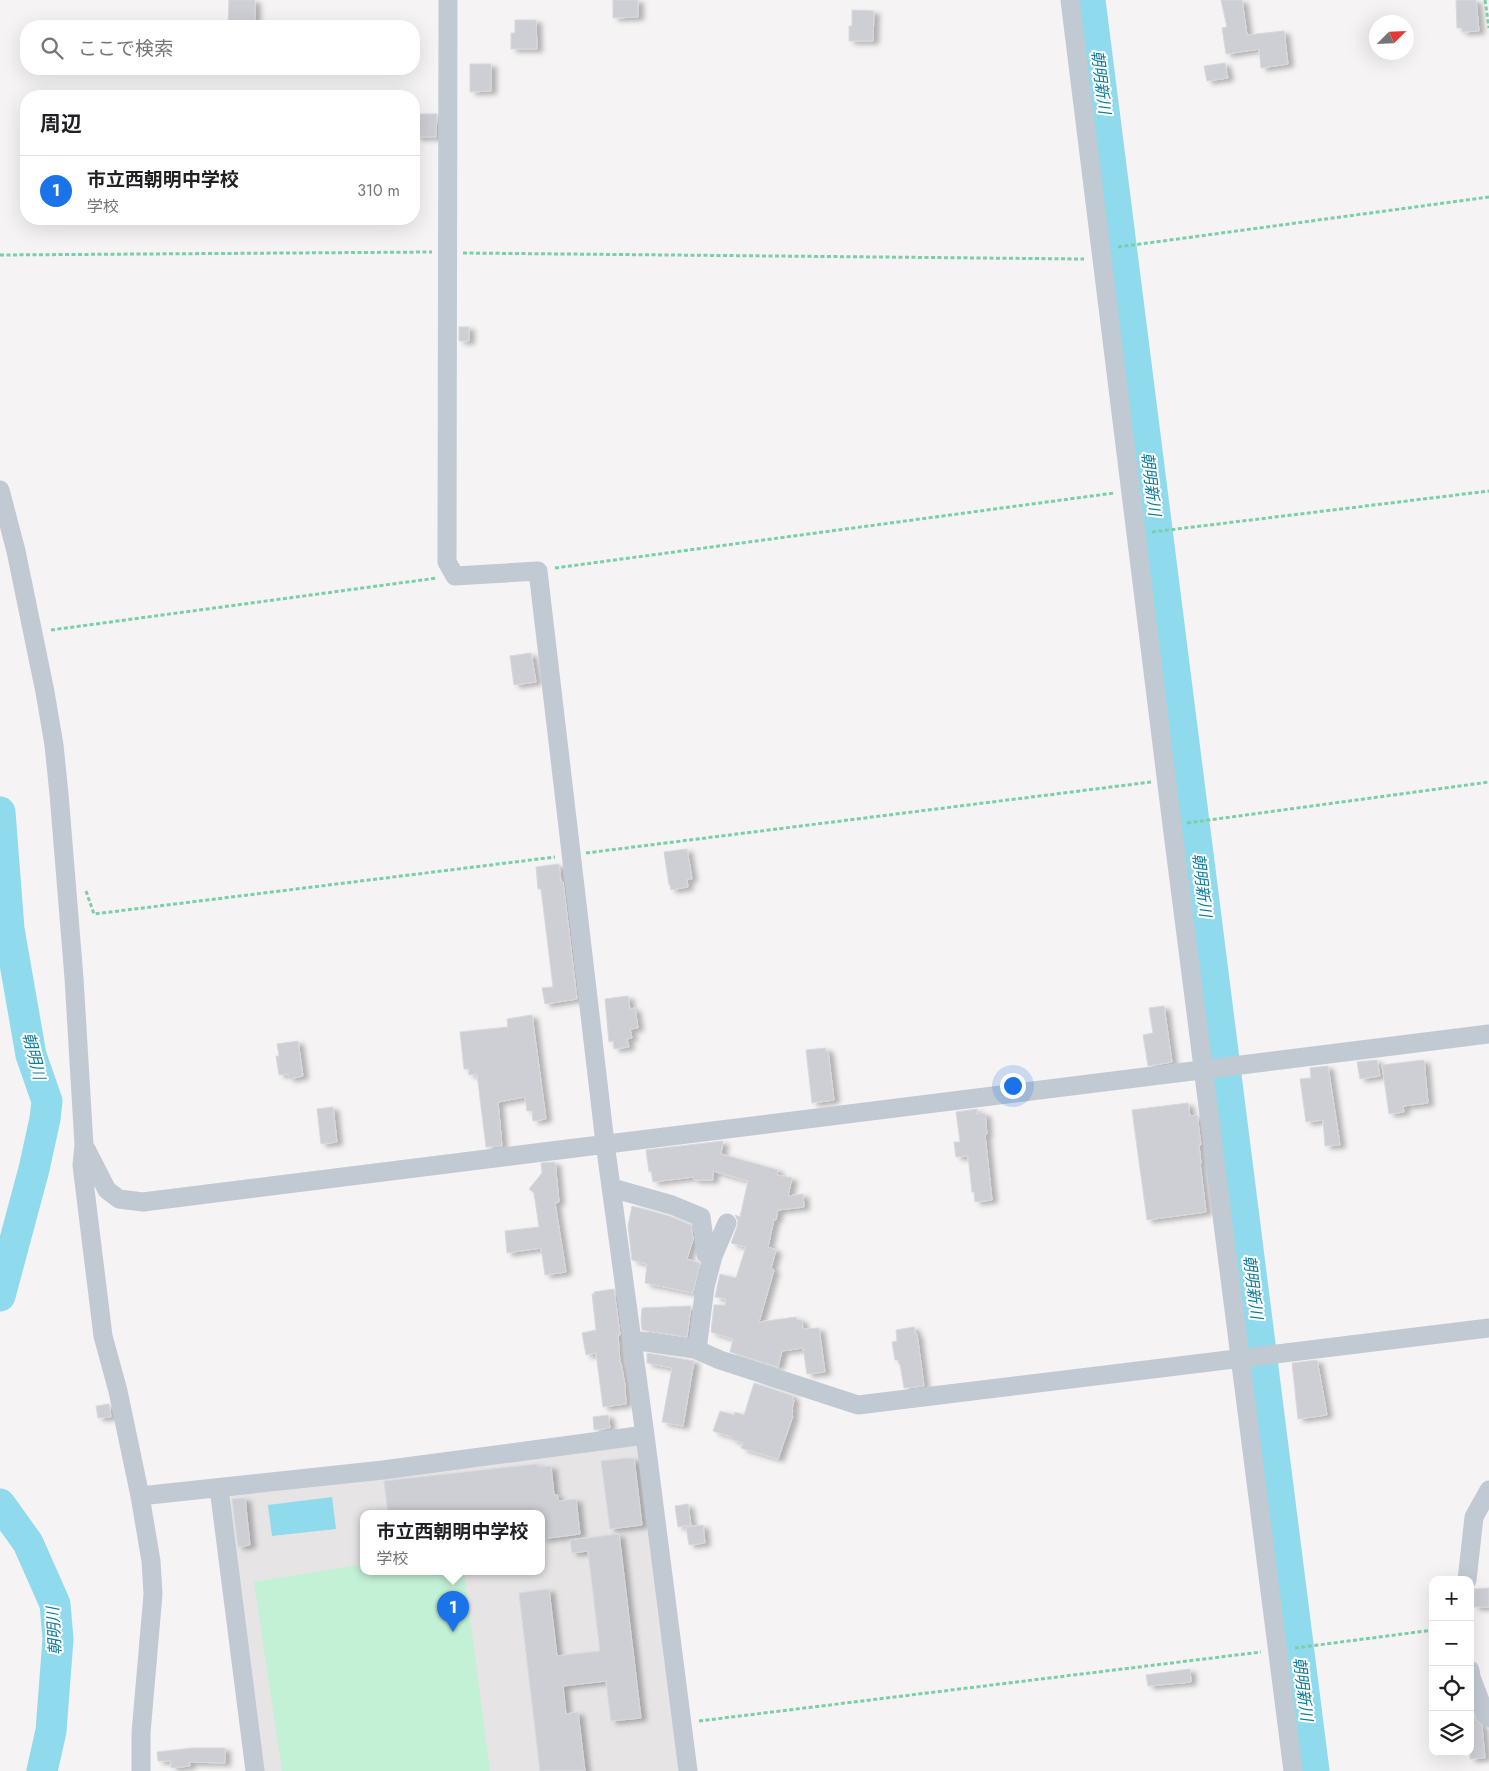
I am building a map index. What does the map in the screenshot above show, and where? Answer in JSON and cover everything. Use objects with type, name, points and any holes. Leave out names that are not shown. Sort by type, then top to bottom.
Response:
[{"type":"street","points":[[448,0],[447,562],[455,576],[538,570],[605,1143],[646,1435],[688,1771]]},
{"type":"street","points":[[1070,0],[1110,253],[1132,491],[1167,789],[1218,1069],[1247,1358],[1285,1649],[1293,1771]]},
{"type":"street","points":[[0,490],[18,560],[54,745],[74,978],[84,1145],[82,1165],[103,1336],[118,1391],[140,1496],[151,1561],[153,1594],[141,1733],[141,1771]]},
{"type":"street","points":[[84,1145],[108,1190],[119,1199],[143,1202],[1489,1034]]},
{"type":"street","points":[[612,1188],[672,1205],[701,1217],[703,1246],[706,1254],[713,1256]]},
{"type":"street","points":[[697,1350],[705,1287],[713,1256],[727,1223]]},
{"type":"street","points":[[632,1340],[697,1350],[720,1360],[858,1405],[1489,1328]]},
{"type":"street","points":[[140,1496],[383,1470],[646,1435]]},
{"type":"street","points":[[219,1488],[255,1771]]},
{"type":"street","points":[[1467,1576],[1474,1517],[1489,1490]]},
{"type":"street","points":[[1474,1685],[1485,1714],[1489,1718]]},
{"type":"path","points":[[1486,0],[1489,28]]},
{"type":"path","points":[[0,254],[448,252],[1110,253],[1130,246],[1489,197]]},
{"type":"path","points":[[538,570],[1132,491]]},
{"type":"path","points":[[1163,531],[1489,491]]},
{"type":"path","points":[[51,630],[455,576]]},
{"type":"path","points":[[1188,822],[1489,782]]},
{"type":"path","points":[[682,1723],[1429,1631]]},
{"type":"shaded area","points":[[638,1442],[679,1771],[263,1771],[226,1493]]},
{"type":"green space","points":[[360,1565],[360,1575],[465,1575],[490,1771],[282,1771],[254,1582]]},
{"type":"water","points":[[332,1497],[336,1529],[272,1536],[268,1505]]},
{"type":"building","points":[[229,0],[255,0],[255,20],[228,20]]},
{"type":"building","points":[[613,0],[638,0],[638,17],[613,18]]},
{"type":"building","points":[[1221,0],[1242,0],[1247,35],[1284,31],[1288,64],[1261,68],[1259,49],[1226,54],[1222,28],[1227,27]]},
{"type":"building","points":[[1456,0],[1476,0],[1479,31],[1462,32],[1462,28],[1457,28]]},
{"type":"building","points":[[852,10],[874,11],[873,41],[849,41],[849,26],[852,26]]},
{"type":"building","points":[[515,20],[536,20],[537,49],[511,49],[511,33],[515,33]]},
{"type":"building","points":[[1225,63],[1228,78],[1207,81],[1204,66]]},
{"type":"building","points":[[470,64],[491,64],[491,91],[470,92]]},
{"type":"building","points":[[420,114],[437,114],[436,137],[420,137]]},
{"type":"building","points":[[459,327],[469,327],[469,341],[459,341]]},
{"type":"building","points":[[531,653],[536,682],[514,685],[510,656]]},
{"type":"building","points":[[687,849],[692,879],[687,879],[688,887],[671,890],[664,852]]},
{"type":"building","points":[[559,864],[561,882],[563,882],[577,999],[545,1004],[542,988],[553,987],[541,889],[538,889],[536,867]]},
{"type":"building","points":[[628,996],[630,1009],[635,1008],[638,1028],[630,1029],[632,1038],[627,1039],[629,1047],[614,1049],[613,1041],[609,1042],[605,999]]},
{"type":"building","points":[[1164,1006],[1172,1062],[1148,1066],[1143,1035],[1153,1033],[1149,1008]]},
{"type":"building","points":[[532,1015],[546,1119],[533,1121],[532,1111],[527,1111],[525,1097],[498,1102],[502,1146],[486,1147],[477,1074],[469,1075],[469,1069],[464,1069],[460,1032],[508,1027],[507,1019]]},
{"type":"building","points":[[298,1041],[303,1076],[289,1079],[288,1074],[279,1075],[276,1056],[279,1056],[277,1044]]},
{"type":"building","points":[[826,1048],[826,1051],[828,1051],[834,1100],[812,1103],[806,1050]]},
{"type":"building","points":[[1377,1060],[1380,1076],[1360,1079],[1357,1062]]},
{"type":"building","points":[[1424,1060],[1428,1103],[1403,1106],[1404,1112],[1389,1114],[1382,1065]]},
{"type":"building","points":[[1328,1066],[1340,1145],[1325,1146],[1323,1120],[1306,1122],[1300,1079],[1311,1078],[1310,1068]]},
{"type":"building","points":[[1188,1103],[1190,1116],[1197,1115],[1206,1212],[1147,1220],[1132,1110]]},
{"type":"building","points":[[333,1107],[337,1142],[321,1144],[317,1109]]},
{"type":"building","points":[[977,1109],[977,1114],[985,1113],[987,1134],[985,1135],[992,1200],[975,1202],[968,1156],[956,1157],[954,1142],[960,1142],[956,1112]]},
{"type":"building","points":[[723,1141],[721,1154],[778,1170],[777,1175],[792,1178],[788,1196],[803,1194],[804,1207],[778,1210],[776,1220],[774,1219],[768,1247],[776,1250],[771,1268],[774,1270],[759,1322],[796,1317],[797,1320],[802,1320],[803,1329],[819,1328],[825,1372],[807,1374],[803,1348],[782,1351],[778,1367],[730,1352],[733,1339],[711,1332],[714,1305],[725,1305],[726,1299],[715,1297],[720,1274],[736,1278],[746,1247],[731,1243],[738,1221],[735,1215],[740,1217],[748,1181],[713,1171],[713,1180],[694,1180],[693,1177],[653,1182],[651,1171],[649,1172],[646,1150]]},
{"type":"building","points":[[555,1162],[559,1202],[555,1203],[566,1272],[545,1275],[541,1248],[507,1253],[505,1231],[539,1227],[534,1193],[529,1189],[542,1173],[541,1163]]},
{"type":"building","points":[[632,1206],[669,1216],[691,1225],[693,1239],[687,1259],[700,1263],[693,1293],[645,1283],[647,1264],[632,1260],[628,1226]]},
{"type":"building","points":[[614,1289],[620,1335],[618,1335],[620,1363],[625,1385],[626,1404],[603,1407],[596,1353],[586,1355],[582,1333],[596,1330],[592,1294],[595,1294],[594,1292]]},
{"type":"building","points":[[691,1306],[687,1337],[642,1330],[642,1308]]},
{"type":"building","points":[[914,1327],[915,1334],[917,1334],[924,1386],[904,1388],[900,1364],[898,1360],[895,1360],[892,1342],[897,1341],[896,1330]]},
{"type":"building","points":[[647,1353],[694,1361],[683,1426],[662,1422],[672,1368],[647,1363]]},
{"type":"building","points":[[1317,1360],[1327,1415],[1298,1419],[1292,1363]]},
{"type":"building","points":[[754,1383],[793,1396],[793,1416],[778,1459],[741,1448],[743,1443],[713,1431],[720,1411],[734,1415],[735,1412],[744,1415]]},
{"type":"building","points":[[109,1404],[111,1417],[98,1418],[96,1406]]},
{"type":"building","points":[[608,1415],[610,1428],[594,1430],[593,1417]]},
{"type":"building","points":[[634,1458],[642,1525],[610,1529],[601,1461]]},
{"type":"building","points":[[537,1464],[538,1467],[551,1466],[554,1495],[558,1495],[558,1501],[576,1499],[580,1534],[545,1539],[545,1510],[388,1510],[384,1481]]},
{"type":"building","points":[[245,1498],[250,1545],[238,1547],[232,1499]]},
{"type":"building","points":[[688,1504],[691,1525],[678,1527],[675,1506]]},
{"type":"building","points":[[703,1525],[705,1543],[689,1545],[686,1527]]},
{"type":"building","points":[[619,1534],[641,1718],[611,1721],[606,1681],[563,1686],[566,1714],[578,1712],[585,1771],[540,1771],[519,1593],[549,1589],[557,1656],[600,1651],[588,1551],[572,1553],[570,1540]]},
{"type":"building","points":[[1489,1588],[1489,1607],[1474,1607],[1474,1589]]},
{"type":"building","points":[[1190,1669],[1191,1682],[1148,1686],[1146,1675]]},
{"type":"building","points":[[1474,1716],[1482,1726],[1485,1758],[1470,1759],[1470,1756],[1474,1756]]},
{"type":"building","points":[[193,1748],[225,1748],[225,1763],[189,1762],[190,1766],[171,1768],[171,1761],[158,1761],[157,1752]]},
{"type":"waterway","name":"朝明新川","points":[[1090,0],[1314,1771]]},
{"type":"waterway","name":"朝明川","points":[[0,812],[9,929],[31,1055],[47,1101],[34,1169],[0,1296]]},
{"type":"waterway","name":"朝明川","points":[[0,1504],[28,1543],[55,1604],[58,1639],[51,1731],[42,1771]]},
{"type":"place","name":"市立西朝明中学校","points":[[453,1632]]}]
